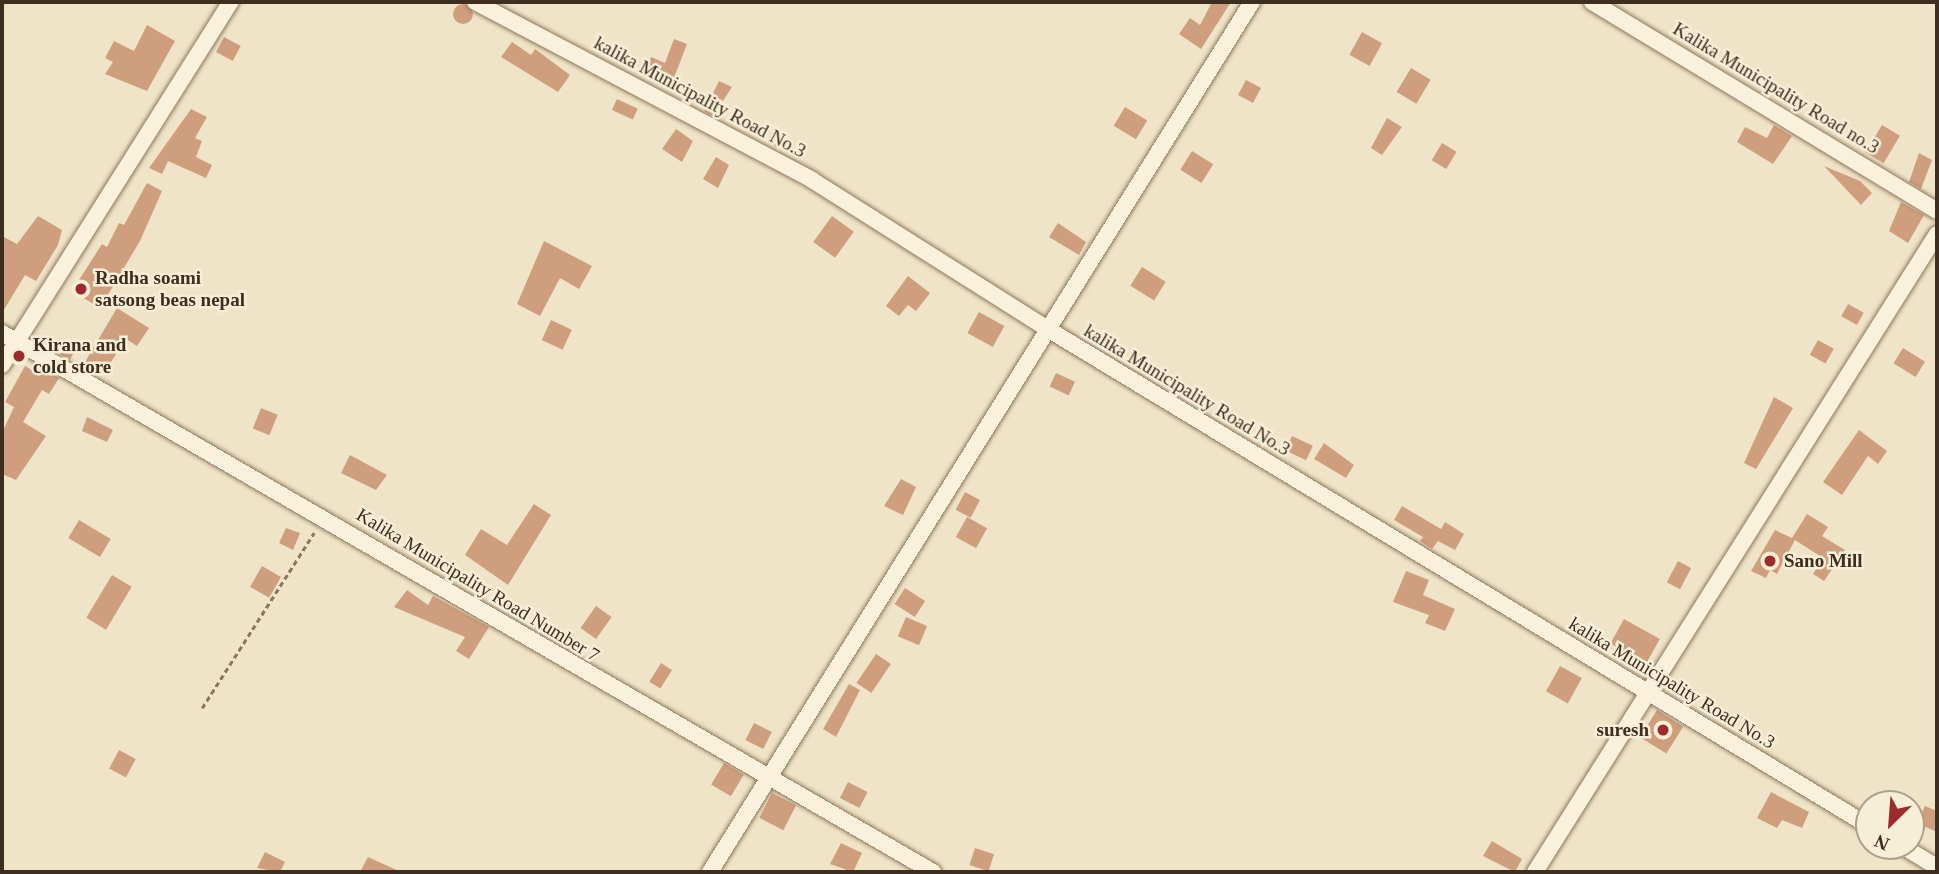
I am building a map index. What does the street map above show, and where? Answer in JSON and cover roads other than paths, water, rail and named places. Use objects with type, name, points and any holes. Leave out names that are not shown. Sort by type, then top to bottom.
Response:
[{"type":"street","points":[[2,365],[231,2]]},
{"type":"street","name":"kalika Municipality Road No.3","points":[[475,2],[812,180],[1046,328],[1855,818]]},
{"type":"street","points":[[710,872],[765,778],[1251,2]]},
{"type":"street","name":"Kalika Municipality Road no.3","points":[[1592,2],[1937,211]]},
{"type":"street","points":[[1535,872],[1937,234]]},
{"type":"street","name":"Kalika Municipality Road Number 7","points":[[2,333],[765,778],[933,872]]},
{"type":"place","name":"Radha soami satsong beas nepal","points":[[81,289]]},
{"type":"place","name":"Kirana and cold store","points":[[19,356]]},
{"type":"place","name":"Sano Mill","points":[[1770,561]]},
{"type":"place","name":"suresh","points":[[1663,730]]}]
